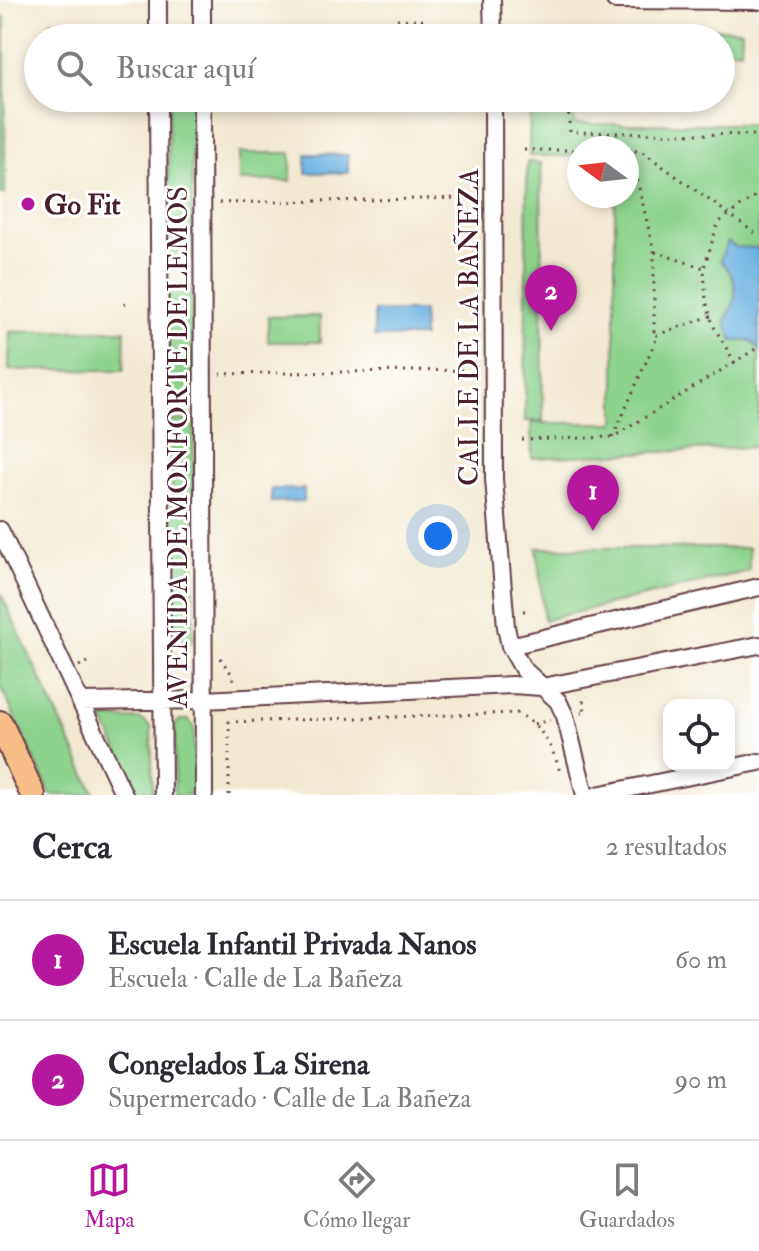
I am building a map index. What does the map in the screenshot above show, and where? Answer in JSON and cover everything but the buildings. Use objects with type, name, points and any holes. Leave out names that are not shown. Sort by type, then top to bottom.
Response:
[{"type":"highway","points":[[0,723],[33,795]]},
{"type":"street","points":[[158,0],[158,24]]},
{"type":"street","points":[[202,0],[202,24]]},
{"type":"street","points":[[492,0],[493,24]]},
{"type":"street","points":[[615,0],[759,1]]},
{"type":"street","name":"AVENIDA DE MONFORTE DE LEMOS","points":[[158,112],[163,795]]},
{"type":"street","name":"AVENIDA DE MONFORTE DE LEMOS","points":[[202,112],[204,795]]},
{"type":"street","name":"CALLE DE LA BAÑEZA","points":[[493,112],[494,479],[499,561],[510,646],[523,669],[558,701],[565,716],[585,795]]},
{"type":"street","points":[[0,530],[124,795]]},
{"type":"street","points":[[510,646],[759,587]]},
{"type":"street","points":[[81,702],[204,700],[512,685],[542,687],[759,645]]},
{"type":"street","points":[[597,795],[759,762]]},
{"type":"path","points":[[395,24],[396,19],[425,20]]},
{"type":"path","points":[[568,112],[570,132],[759,135]]},
{"type":"path","points":[[524,150],[567,150]]},
{"type":"path","points":[[639,152],[759,236]]},
{"type":"path","points":[[639,193],[654,252],[654,336],[711,316]]},
{"type":"path","points":[[735,363],[706,301],[704,268],[718,223],[759,193]]},
{"type":"path","points":[[201,203],[467,198]]},
{"type":"path","points":[[654,252],[704,268]]},
{"type":"path","points":[[124,304],[131,303]]},
{"type":"path","points":[[613,437],[658,335]]},
{"type":"path","points":[[522,440],[613,437],[758,348]]},
{"type":"path","points":[[204,375],[468,370]]},
{"type":"path","points":[[229,795],[229,722],[516,713],[527,717],[552,748],[561,775]]},
{"type":"green space","points":[[0,17],[5,17],[5,194],[0,194]]},
{"type":"green space","points":[[735,30],[742,30],[741,50],[735,50]]},
{"type":"green space","points":[[169,112],[192,112],[192,259],[167,259]]},
{"type":"green space","points":[[530,112],[574,112],[574,124],[759,124],[759,447],[532,458],[531,423],[615,423],[615,208],[639,208],[639,136],[567,136],[567,156],[529,156]]},
{"type":"green space","points":[[239,153],[291,153],[291,181],[239,181]]},
{"type":"green space","points":[[527,162],[541,163],[543,421],[525,421]]},
{"type":"green space","points":[[168,289],[192,289],[194,398],[169,398]]},
{"type":"green space","points":[[320,316],[320,342],[268,342],[268,317]]},
{"type":"green space","points":[[125,330],[124,370],[9,370],[10,332]]},
{"type":"green space","points":[[172,420],[194,420],[193,642],[171,642]]},
{"type":"green space","points":[[537,548],[749,548],[749,571],[544,620]]},
{"type":"green space","points":[[0,592],[95,795],[51,795],[0,685]]},
{"type":"green space","points":[[103,719],[141,719],[151,727],[153,791],[139,795]]},
{"type":"green space","points":[[180,720],[189,720],[194,727],[194,795],[174,795],[175,725]]},
{"type":"water","points":[[51,21],[103,21],[103,24],[51,24]]},
{"type":"water","points":[[306,154],[348,155],[348,173],[306,173]]},
{"type":"water","points":[[728,242],[736,247],[759,248],[759,349],[752,341],[733,341],[725,320],[735,297],[731,274],[720,260]]},
{"type":"water","points":[[374,311],[423,311],[423,337],[374,337]]},
{"type":"water","points":[[271,489],[304,489],[304,501],[271,502]]},
{"type":"place","name":"Go Fit","points":[[28,204]]},
{"type":"place","name":"Congelados La Sirena","points":[[551,331]]},
{"type":"place","name":"Escuela Infantil Privada Nanos","points":[[593,531]]}]
